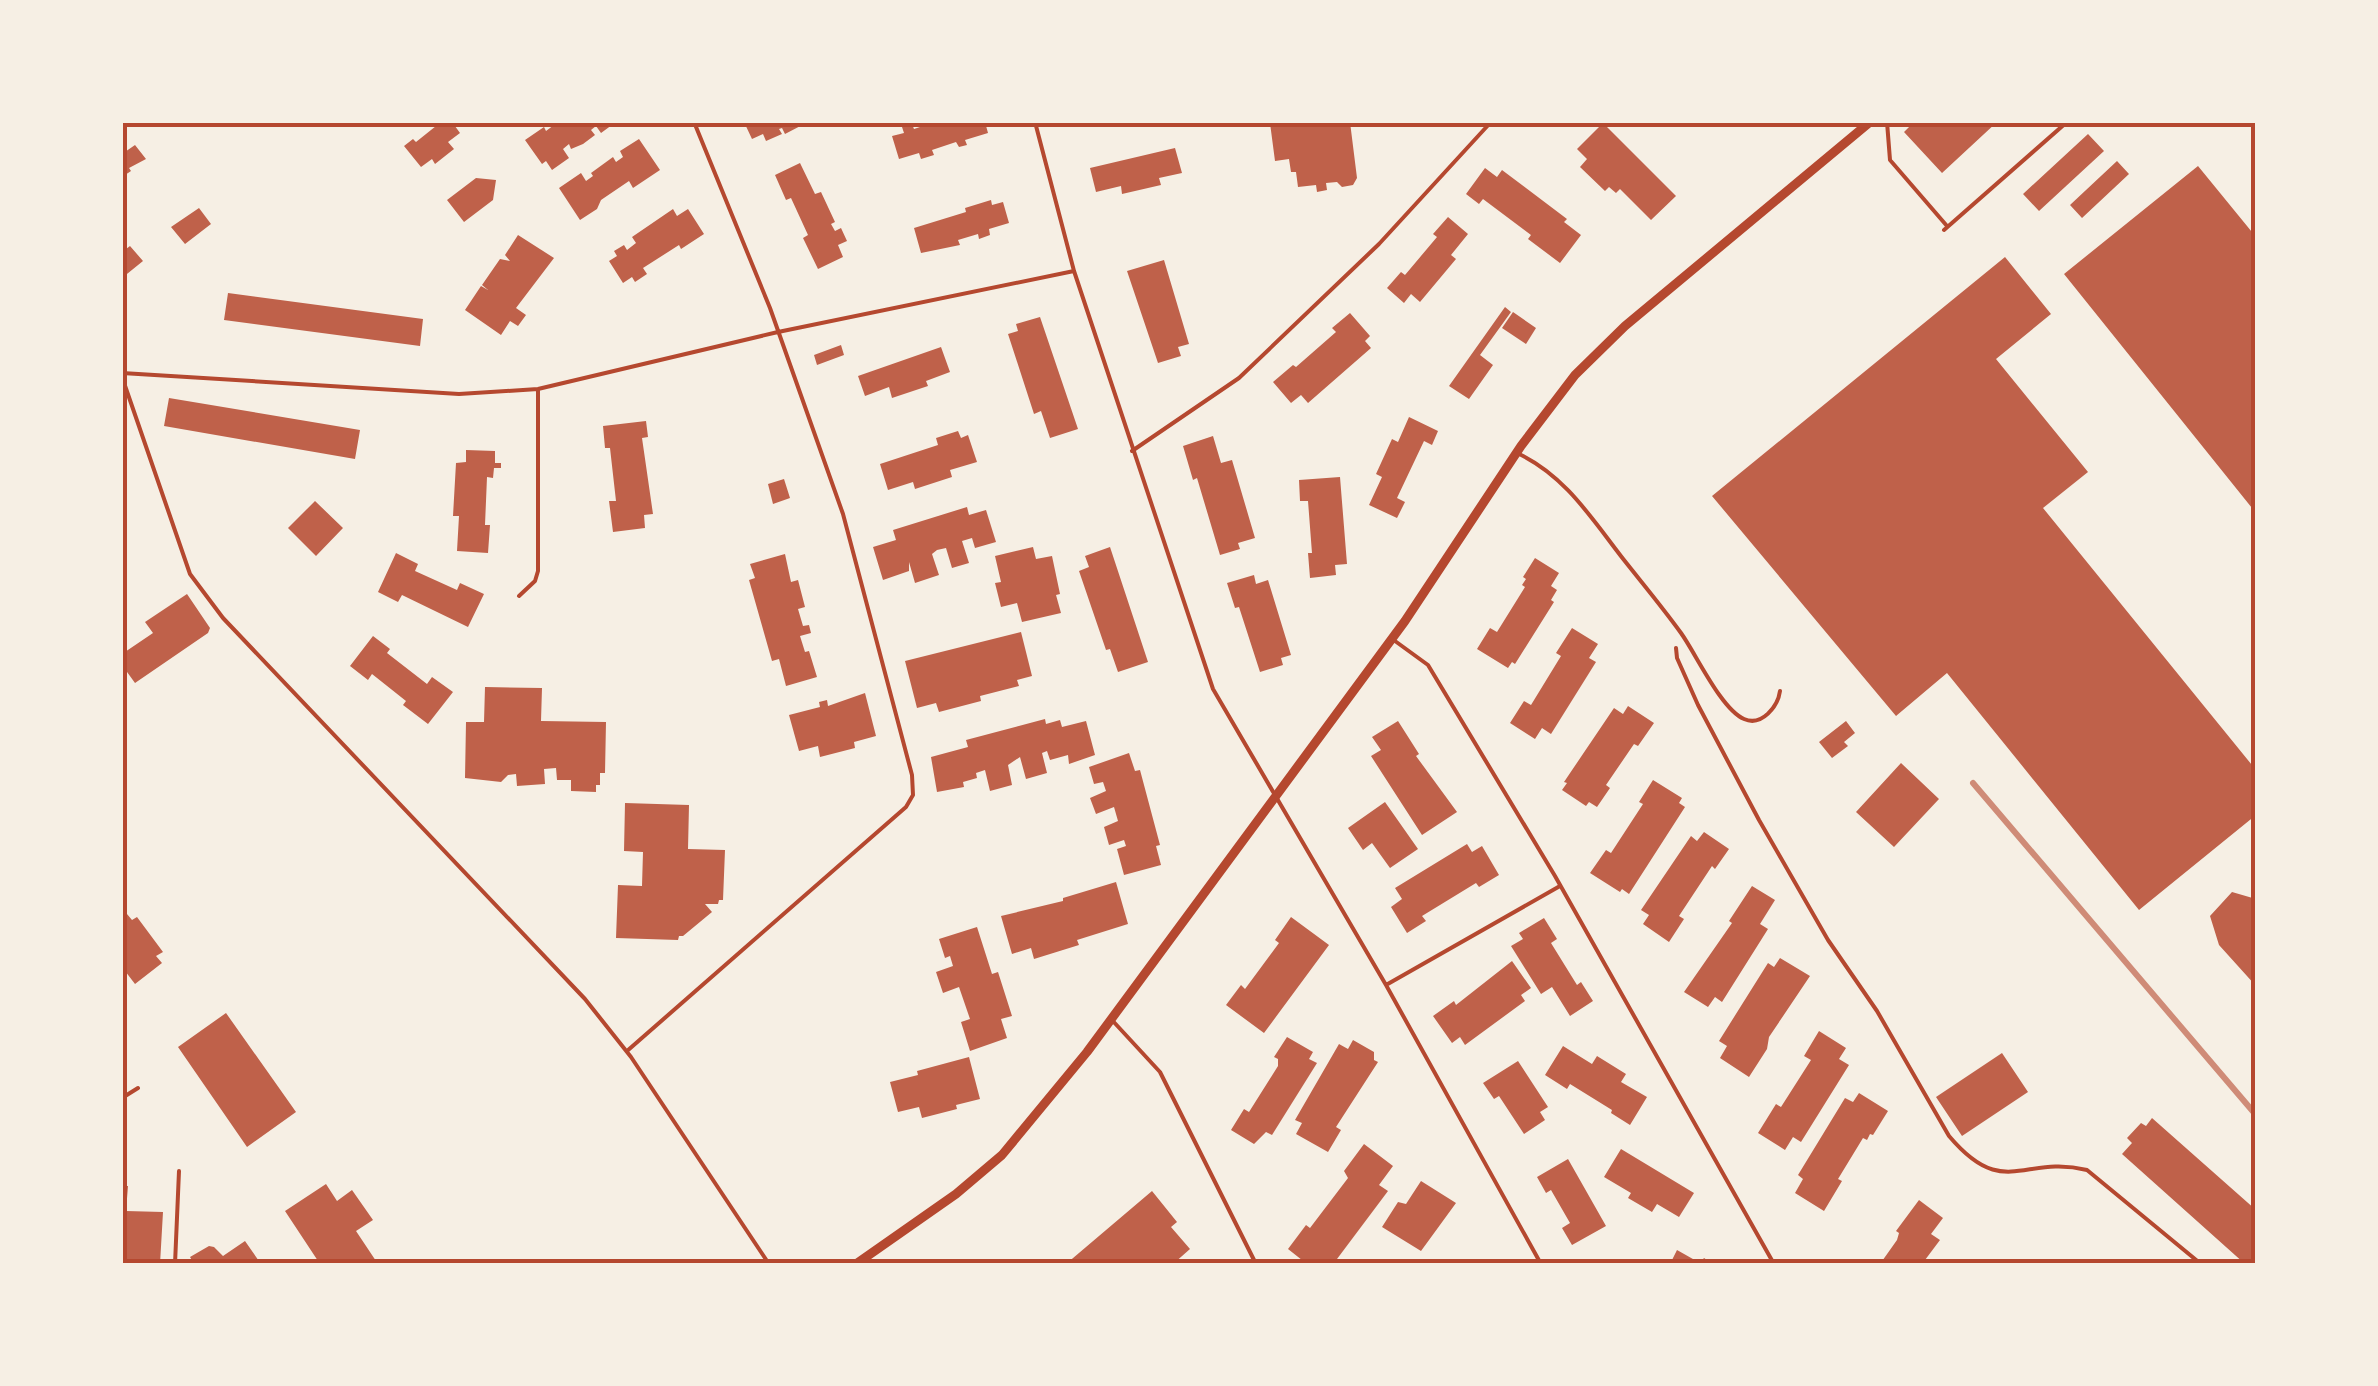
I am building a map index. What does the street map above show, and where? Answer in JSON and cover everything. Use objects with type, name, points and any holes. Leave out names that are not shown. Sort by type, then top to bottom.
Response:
[{"type":"street","points":[[856,1264],[945,1202],[1002,1155],[1111,1019],[1276,799],[1574,375],[1625,326],[1870,122]]},
{"type":"lane","points":[[627,1052],[906,807],[913,795],[912,776],[843,514],[770,308],[694,122]]},
{"type":"lane","points":[[1036,122],[1074,271],[1213,689],[1386,985],[1541,1264]]},
{"type":"lane","points":[[1132,451],[1239,378],[1379,244],[1491,122]]},
{"type":"lane","points":[[1887,122],[1890,160],[1946,228],[2066,123]]},
{"type":"lane","points":[[768,1264],[627,1052],[585,1000],[223,618],[190,574],[122,375],[459,394],[538,389],[778,332],[1074,271]]},
{"type":"lane","points":[[519,596],[535,581],[538,571],[538,389]]},
{"type":"lane","points":[[1517,453],[1546,469],[1567,488],[1674,624],[1740,718],[1752,721],[1762,717],[1779,701],[1780,690]]},
{"type":"lane","points":[[1391,638],[1428,665],[1560,886],[1774,1264]]},
{"type":"lane","points":[[1386,985],[1560,886]]},
{"type":"lane","points":[[1111,1019],[1160,1072],[1256,1264]]},
{"type":"lane","points":[[122,1098],[138,1088]]},
{"type":"lane","points":[[175,1264],[179,1171]]},
{"type":"path","points":[[1674,624],[1677,658],[1686,680],[1759,820],[1949,1136],[1978,1165],[1995,1172],[2074,1166],[2087,1170],[2201,1264]]},
{"type":"building","points":[[434,122],[452,122],[460,133],[448,142],[454,149],[435,164],[432,159],[421,167],[404,146],[436,126]]},
{"type":"building","points":[[558,122],[616,122],[601,133],[596,126],[591,130],[595,135],[583,144],[571,149],[569,144],[563,149],[569,158],[552,170],[546,161],[542,164],[525,140]]},
{"type":"building","points":[[744,122],[808,122],[785,134],[779,129],[782,134],[766,141],[763,134],[752,139]]},
{"type":"building","points":[[935,122],[985,122],[988,133],[965,140],[967,145],[959,147],[956,142],[932,150],[934,155],[921,159],[919,153],[899,159],[892,136],[904,133],[902,127],[912,124],[914,129]]},
{"type":"building","points":[[1350,122],[1357,178],[1353,185],[1326,183],[1327,190],[1317,192],[1316,185],[1298,187],[1289,159],[1275,161],[1270,123]]},
{"type":"building","points":[[1914,122],[1997,122],[1942,173],[1904,132]]},
{"type":"building","points":[[1603,123],[1676,196],[1651,220],[1620,189],[1616,193],[1609,187],[1605,191],[1580,167],[1587,159],[1577,149]]},
{"type":"building","points":[[2088,134],[2104,151],[2039,211],[2023,194]]},
{"type":"building","points":[[639,139],[660,170],[633,188],[629,181],[580,220],[559,188],[581,173],[586,181],[613,157],[616,162],[623,157],[620,151]]},
{"type":"building","points":[[135,145],[146,159],[122,177],[122,154]]},
{"type":"building","points":[[1175,148],[1182,173],[1159,178],[1161,185],[1122,194],[1121,186],[1096,192],[1090,168]]},
{"type":"building","points":[[2117,161],[2129,174],[2082,218],[2070,205]]},
{"type":"building","points":[[800,163],[815,194],[821,192],[835,222],[831,224],[835,231],[841,228],[847,241],[838,245],[843,257],[818,269],[803,238],[808,235],[775,175]]},
{"type":"building","points":[[2198,166],[2256,237],[2256,513],[2064,274]]},
{"type":"building","points":[[1485,168],[1497,177],[1502,170],[1567,219],[1564,222],[1581,235],[1560,263],[1483,199],[1479,204],[1466,194]]},
{"type":"building","points":[[476,178],[496,180],[493,200],[464,222],[447,200]]},
{"type":"building","points":[[991,200],[992,205],[1003,202],[1009,223],[989,229],[990,235],[979,239],[978,234],[958,240],[960,245],[921,253],[914,228]]},
{"type":"building","points":[[199,208],[211,224],[185,244],[171,227]]},
{"type":"building","points":[[673,209],[677,216],[688,209],[704,234],[643,268],[647,274],[635,282],[632,277],[623,283],[609,261],[617,256],[614,251],[624,245],[627,250],[636,243],[632,237]]},
{"type":"building","points":[[1448,217],[1468,234],[1451,255],[1456,259],[1420,302],[1411,294],[1404,303],[1387,288],[1401,272],[1405,275],[1437,237],[1433,234]]},
{"type":"building","points":[[518,235],[554,258],[516,308],[526,315],[518,326],[510,321],[501,335],[465,310],[481,286],[488,290],[482,285],[500,259],[510,261],[505,255]]},
{"type":"building","points":[[130,246],[143,261],[122,278],[122,252]]},
{"type":"building","points":[[2005,257],[2051,314],[1996,359],[2088,472],[2043,508],[2256,770],[2256,815],[2139,910],[1947,673],[1896,716],[1712,496]]},
{"type":"building","points":[[1164,260],[1189,344],[1178,347],[1181,356],[1158,363],[1127,271]]},
{"type":"building","points":[[228,293],[423,319],[420,346],[224,320]]},
{"type":"building","points":[[1505,307],[1511,312],[1480,355],[1493,365],[1469,399],[1449,386]]},
{"type":"building","points":[[1513,312],[1536,328],[1526,344],[1502,328]]},
{"type":"building","points":[[1350,313],[1370,336],[1365,341],[1371,348],[1308,403],[1301,395],[1291,403],[1273,382],[1336,332],[1332,328]]},
{"type":"building","points":[[1040,317],[1078,429],[1050,438],[1041,411],[1034,414],[1008,334],[1018,331],[1016,324]]},
{"type":"building","points":[[841,345],[844,355],[817,365],[814,355]]},
{"type":"building","points":[[941,347],[950,372],[926,381],[928,386],[892,398],[889,387],[865,396],[858,376]]},
{"type":"building","points":[[169,398],[360,430],[355,459],[164,426]]},
{"type":"building","points":[[1409,417],[1438,431],[1432,445],[1424,441],[1397,498],[1405,502],[1397,518],[1369,505],[1382,477],[1376,474],[1392,439],[1398,442]]},
{"type":"building","points":[[646,421],[648,437],[642,438],[653,514],[644,515],[645,528],[613,532],[609,501],[616,501],[610,448],[605,448],[603,426]]},
{"type":"building","points":[[958,431],[961,438],[968,435],[977,462],[950,470],[952,477],[915,489],[913,482],[888,490],[880,464],[938,445],[936,438]]},
{"type":"building","points":[[1213,436],[1221,463],[1232,460],[1255,538],[1238,543],[1240,549],[1220,555],[1183,446]]},
{"type":"building","points":[[466,450],[495,451],[495,463],[501,463],[501,468],[494,468],[493,478],[487,477],[488,553],[457,551],[459,516],[453,516],[456,463],[466,462]]},
{"type":"building","points":[[1340,477],[1347,564],[1335,565],[1336,575],[1310,578],[1308,501],[1300,501],[1299,480]]},
{"type":"building","points":[[784,479],[790,498],[773,504],[768,484]]},
{"type":"building","points":[[315,501],[343,528],[316,556],[288,528]]},
{"type":"building","points":[[967,507],[969,515],[986,510],[996,542],[975,548],[972,538],[962,541],[969,563],[952,568],[946,548],[937,550],[932,554],[939,575],[915,583],[909,562],[909,571],[883,580],[873,547],[896,540],[893,530]]},
{"type":"building","points":[[1033,547],[1036,559],[1052,556],[1061,613],[1022,622],[1017,603],[1001,607],[995,583],[1001,582],[995,556]]},
{"type":"building","points":[[1110,547],[1148,662],[1118,672],[1110,649],[1106,650],[1079,571],[1089,567],[1085,556]]},
{"type":"building","points":[[396,553],[418,564],[415,571],[457,590],[460,583],[484,594],[468,627],[402,595],[398,602],[378,592]]},
{"type":"building","points":[[785,554],[791,582],[798,580],[805,607],[798,609],[803,626],[809,625],[811,633],[800,636],[817,677],[786,686],[779,659],[772,661],[749,580],[755,578],[750,564]]},
{"type":"building","points":[[1535,558],[1559,573],[1551,586],[1557,590],[1551,600],[1554,602],[1515,664],[1512,662],[1508,668],[1477,649],[1490,628],[1497,632],[1525,587],[1523,577]]},
{"type":"building","points":[[1254,575],[1256,584],[1268,580],[1291,655],[1281,658],[1283,665],[1260,672],[1227,583]]},
{"type":"building","points":[[187,594],[210,628],[208,633],[135,683],[122,665],[122,654],[153,633],[145,622]]},
{"type":"building","points":[[1572,628],[1598,644],[1589,658],[1596,662],[1551,734],[1542,728],[1535,739],[1510,723],[1524,701],[1531,705],[1561,656],[1556,653]]},
{"type":"building","points":[[1021,632],[1032,676],[1017,680],[1019,686],[939,712],[936,703],[917,708],[905,661]]},
{"type":"building","points":[[373,636],[390,649],[387,653],[427,684],[432,677],[453,692],[428,724],[372,674],[368,680],[350,666]]},
{"type":"building","points":[[485,687],[542,688],[541,721],[606,722],[605,773],[600,773],[596,792],[571,791],[571,780],[557,780],[556,768],[544,769],[545,784],[517,786],[516,774],[501,782],[465,778],[466,722],[484,722]]},
{"type":"building","points":[[865,693],[876,736],[854,742],[855,748],[820,757],[818,746],[799,751],[789,715],[820,707],[819,702],[827,700],[828,706]]},
{"type":"building","points":[[1628,706],[1654,723],[1606,785],[1610,788],[1597,807],[1589,802],[1586,806],[1562,790],[1567,783],[1564,782],[1614,708],[1623,714]]},
{"type":"building","points":[[1045,719],[1046,724],[1060,720],[1062,727],[1086,721],[1095,755],[1069,764],[1068,755],[1050,760],[1047,751],[1042,753],[1047,773],[1026,779],[1020,757],[1008,765],[1012,785],[990,791],[985,770],[976,773],[977,778],[963,782],[964,787],[937,792],[931,757],[968,747],[966,740]]},
{"type":"building","points":[[1398,721],[1419,754],[1416,756],[1457,812],[1422,835],[1371,756],[1381,750],[1372,737]]},
{"type":"building","points":[[1846,721],[1855,733],[1844,742],[1848,746],[1832,758],[1819,742]]},
{"type":"building","points":[[1129,753],[1135,771],[1140,770],[1160,845],[1156,846],[1161,865],[1124,875],[1117,849],[1126,846],[1124,840],[1109,845],[1104,827],[1118,821],[1114,807],[1096,814],[1090,798],[1106,791],[1103,782],[1094,784],[1089,767]]},
{"type":"building","points":[[1901,763],[1939,799],[1894,847],[1856,812]]},
{"type":"building","points":[[1653,780],[1682,798],[1679,803],[1685,807],[1629,894],[1622,889],[1620,892],[1590,873],[1606,850],[1611,853],[1643,804],[1639,802]]},
{"type":"building","points":[[1385,802],[1418,849],[1390,868],[1372,843],[1363,850],[1348,828]]},
{"type":"building","points":[[625,803],[689,805],[688,849],[725,850],[723,900],[705,904],[712,912],[678,940],[616,938],[618,885],[642,886],[643,852],[624,851]]},
{"type":"building","points":[[1704,832],[1729,849],[1715,869],[1712,866],[1679,916],[1684,919],[1669,942],[1643,924],[1649,915],[1641,910],[1691,836],[1697,841]]},
{"type":"building","points":[[1467,844],[1472,852],[1482,846],[1499,875],[1479,887],[1476,883],[1422,916],[1426,921],[1407,933],[1391,907],[1402,899],[1395,888]]},
{"type":"building","points":[[1116,882],[1128,924],[1034,959],[1031,948],[1012,954],[1001,916],[1063,901]]},
{"type":"building","points":[[1752,886],[1775,900],[1760,924],[1768,929],[1722,1002],[1715,997],[1708,1007],[1684,992],[1732,923],[1729,921]]},
{"type":"building","points":[[2232,892],[2256,899],[2256,986],[2219,945],[2210,916]]},
{"type":"building","points":[[122,908],[132,920],[137,917],[163,952],[156,956],[162,963],[135,984],[122,967]]},
{"type":"building","points":[[1291,917],[1329,945],[1264,1033],[1226,1005],[1241,985],[1245,989],[1279,943],[1275,940]]},
{"type":"building","points":[[1544,918],[1557,939],[1551,943],[1577,985],[1581,982],[1593,1001],[1570,1016],[1552,987],[1541,994],[1511,946],[1523,939],[1519,933]]},
{"type":"building","points":[[977,927],[992,974],[998,972],[1012,1016],[1001,1019],[1007,1038],[970,1051],[961,1022],[970,1019],[959,987],[943,993],[936,972],[953,966],[950,956],[945,958],[939,939]]},
{"type":"building","points":[[1780,958],[1810,976],[1769,1037],[1767,1049],[1749,1077],[1720,1058],[1727,1046],[1719,1041],[1768,963],[1774,967]]},
{"type":"building","points":[[1512,961],[1531,988],[1521,995],[1525,1001],[1465,1045],[1460,1037],[1452,1043],[1433,1016],[1454,1001],[1456,1005]]},
{"type":"building","points":[[226,1013],[296,1112],[247,1147],[178,1047]]},
{"type":"building","points":[[1819,1031],[1846,1048],[1839,1059],[1849,1065],[1801,1142],[1793,1137],[1785,1150],[1758,1133],[1776,1104],[1781,1107],[1811,1060],[1804,1056]]},
{"type":"building","points":[[1287,1037],[1313,1052],[1309,1059],[1317,1063],[1272,1135],[1266,1132],[1254,1144],[1231,1130],[1244,1109],[1249,1112],[1278,1066],[1274,1057]]},
{"type":"building","points":[[1353,1040],[1374,1052],[1378,1062],[1336,1127],[1341,1130],[1328,1152],[1296,1134],[1302,1123],[1295,1120],[1339,1044],[1348,1049]]},
{"type":"building","points":[[1563,1046],[1592,1064],[1597,1056],[1626,1074],[1621,1082],[1647,1097],[1630,1125],[1570,1084],[1567,1089],[1545,1075]]},
{"type":"building","points":[[2002,1053],[2028,1092],[1962,1136],[1936,1097]]},
{"type":"building","points":[[969,1057],[980,1099],[922,1118],[919,1107],[898,1112],[890,1082]]},
{"type":"building","points":[[1518,1061],[1548,1107],[1540,1112],[1545,1120],[1524,1134],[1499,1096],[1494,1099],[1483,1083]]},
{"type":"building","points":[[1859,1093],[1888,1111],[1873,1135],[1867,1140],[1863,1138],[1824,1211],[1795,1193],[1803,1179],[1798,1175],[1845,1098],[1853,1102]]},
{"type":"building","points":[[2152,1118],[2256,1210],[2253,1264],[2245,1264],[2122,1154],[2132,1143],[2127,1138]]},
{"type":"building","points":[[1364,1144],[1393,1166],[1379,1185],[1388,1191],[1334,1263],[1328,1259],[1325,1264],[1307,1264],[1288,1249],[1306,1225],[1310,1228],[1348,1178],[1344,1171]]},
{"type":"building","points":[[1621,1149],[1694,1193],[1679,1217],[1657,1204],[1652,1212],[1604,1177]]},
{"type":"building","points":[[1568,1159],[1606,1226],[1572,1245],[1562,1228],[1570,1223],[1551,1190],[1546,1193],[1537,1177]]},
{"type":"building","points":[[1421,1181],[1456,1203],[1421,1251],[1382,1227],[1398,1202],[1406,1204]]},
{"type":"building","points":[[326,1184],[337,1201],[352,1190],[373,1220],[356,1231],[378,1264],[320,1264],[285,1211]]},
{"type":"building","points":[[122,1186],[128,1186],[126,1211],[163,1212],[160,1264],[122,1264]]},
{"type":"building","points":[[1152,1191],[1177,1222],[1171,1227],[1190,1249],[1173,1264],[1066,1264]]},
{"type":"building","points":[[1919,1200],[1943,1218],[1931,1234],[1940,1240],[1922,1264],[1880,1264],[1897,1240],[1896,1231]]},
{"type":"building","points":[[245,1241],[261,1264],[194,1264],[190,1257],[209,1246],[223,1256]]},
{"type":"building","points":[[1677,1250],[1700,1263],[1704,1258],[1713,1264],[1670,1264]]},
{"type":"railway","points":[[1973,783],[2256,1115]]}]
